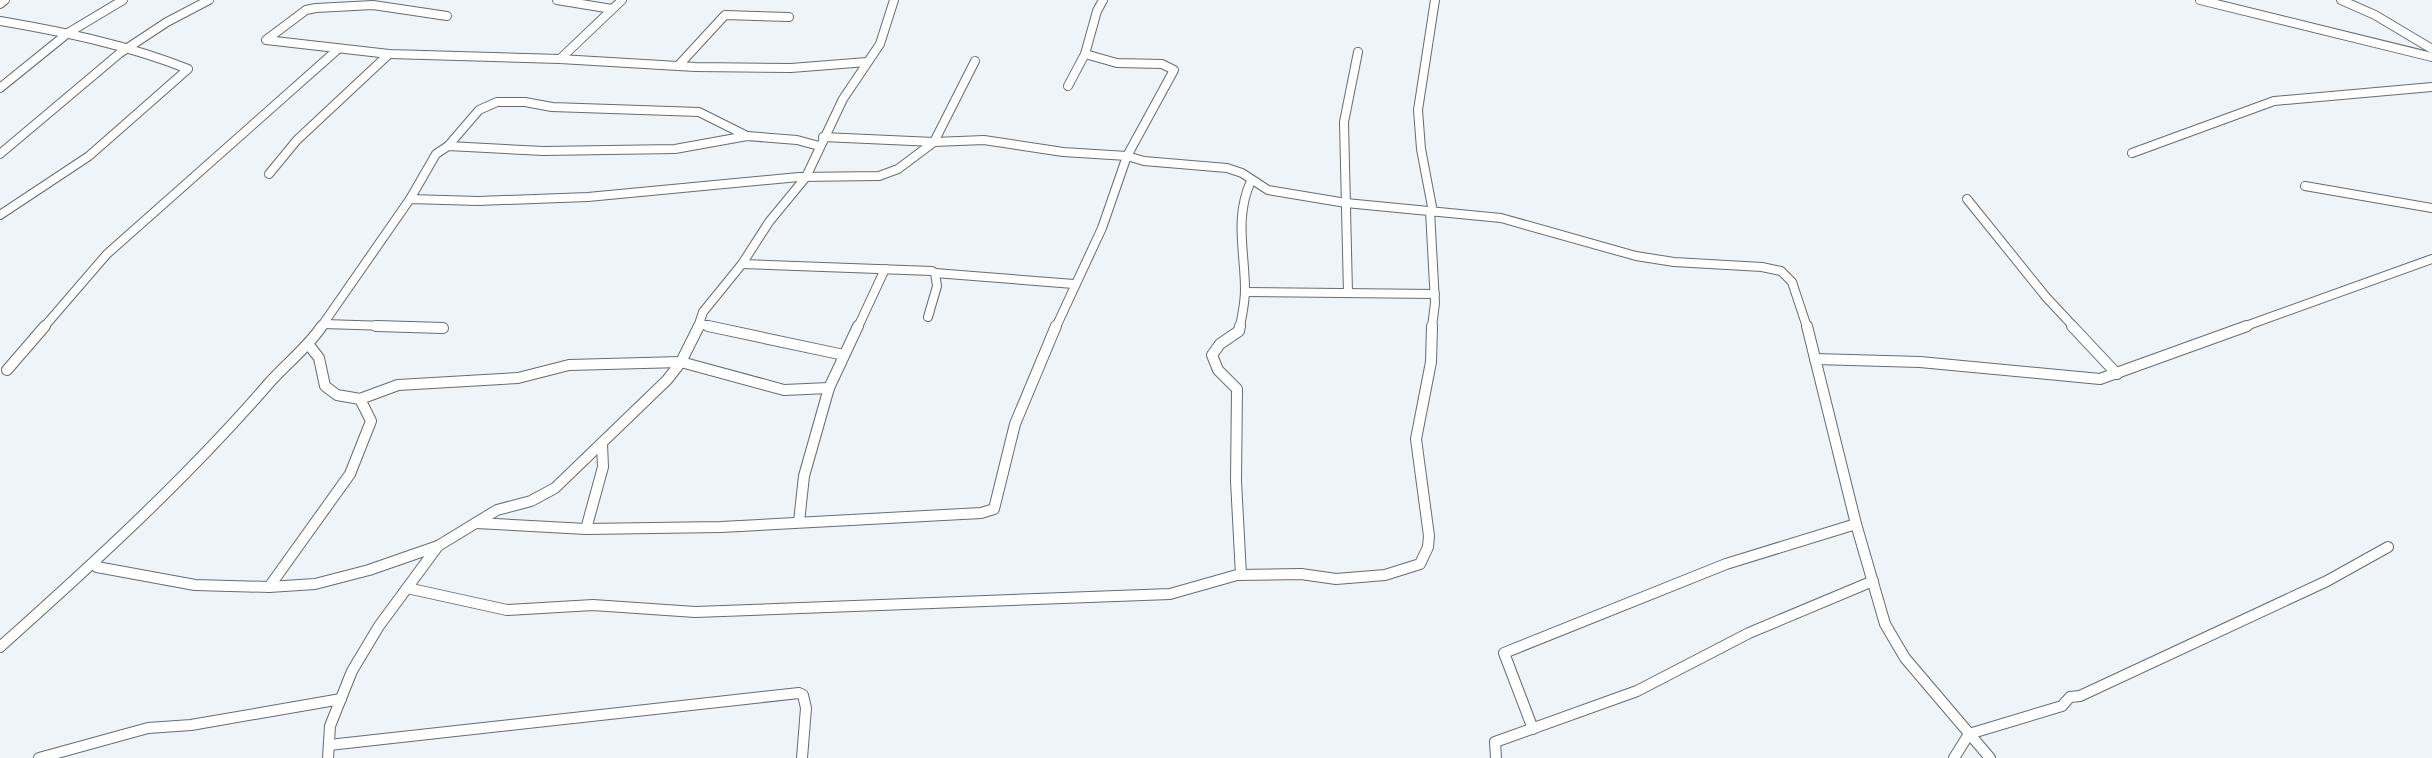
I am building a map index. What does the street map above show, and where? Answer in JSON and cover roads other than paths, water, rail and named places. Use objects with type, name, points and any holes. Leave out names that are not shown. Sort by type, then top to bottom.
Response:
[{"type":"street","points":[[0,4],[5,0]]},
{"type":"street","points":[[0,88],[68,33],[123,0]]},
{"type":"street","points":[[0,154],[125,49],[167,22],[209,0]]},
{"type":"street","points":[[557,0],[612,9]]},
{"type":"street","points":[[560,59],[622,0]]},
{"type":"street","points":[[96,562],[98,567],[195,585],[269,587],[315,584],[369,570],[438,546],[497,510],[531,501],[555,488],[668,380],[681,362],[700,324],[703,312],[742,264],[768,222],[806,177],[821,141],[843,99],[880,44],[894,0]]},
{"type":"street","points":[[1068,86],[1085,54],[1096,11],[1103,0]]},
{"type":"street","points":[[408,588],[507,610],[593,605],[695,612],[1170,594],[1242,575],[1300,574],[1335,579],[1385,575],[1420,564],[1428,546],[1428,518],[1416,439],[1418,417],[1431,361],[1435,294],[1432,212],[1419,136],[1418,108],[1435,0]]},
{"type":"street","points":[[2200,0],[2432,57]]},
{"type":"street","points":[[2341,0],[2375,15],[2432,49]]},
{"type":"street","points":[[447,16],[373,5],[316,8],[306,10],[266,40],[337,50],[389,54],[560,59],[678,66],[769,69],[867,62]]},
{"type":"street","points":[[678,66],[725,15],[789,17]]},
{"type":"street","points":[[0,215],[89,156],[188,69],[68,33],[1,22]]},
{"type":"street","points":[[8,370],[107,254],[337,50]]},
{"type":"street","points":[[1348,293],[1344,122],[1358,52]]},
{"type":"street","points":[[269,174],[297,140],[389,54]]},
{"type":"street","points":[[476,523],[586,529],[721,527],[981,513],[994,509],[1015,424],[1074,284],[1102,228],[1127,156],[1174,70],[1170,66],[1120,63],[1085,54]]},
{"type":"street","points":[[410,199],[478,201],[588,197],[806,177],[860,177],[889,174],[934,142],[975,61]]},
{"type":"street","points":[[2132,153],[2274,100],[2432,87]]},
{"type":"street","points":[[0,647],[96,562],[227,432],[273,380],[309,345],[410,199],[436,154],[448,146],[479,110],[497,102],[525,102],[552,107],[699,112],[747,136]]},
{"type":"street","points":[[448,146],[543,151],[675,149],[747,136],[821,141],[984,140],[1063,152],[1127,156],[1144,161],[1227,168],[1242,173],[1268,190],[1346,203],[1501,218],[1636,256],[1781,271],[1792,282],[1815,359],[1856,524],[1885,624],[1905,658],[1990,758]]},
{"type":"street","points":[[1242,575],[1236,497],[1236,431],[1239,411],[1237,389],[1218,370],[1212,355],[1220,344],[1239,331],[1245,292],[1239,232],[1242,197],[1251,181]]},
{"type":"street","points":[[2305,186],[2432,208]]},
{"type":"street","points":[[1967,199],[2046,297],[2117,374]]},
{"type":"street","points":[[1815,359],[1920,362],[2100,379],[2432,259]]},
{"type":"street","points":[[742,264],[927,270],[935,273],[1074,284]]},
{"type":"street","points":[[799,522],[804,476],[829,388],[885,269]]},
{"type":"street","points":[[928,317],[937,286],[935,273]]},
{"type":"street","points":[[1245,292],[1348,293],[1366,296],[1435,294]]},
{"type":"street","points":[[324,324],[443,328]]},
{"type":"street","points":[[700,324],[844,355]]},
{"type":"street","points":[[309,345],[319,358],[325,386],[337,395],[360,399],[398,385],[518,378],[569,365],[681,362],[784,390],[829,388]]},
{"type":"street","points":[[269,587],[350,474],[371,421],[360,399]]},
{"type":"street","points":[[586,529],[603,467],[602,444]]},
{"type":"street","points":[[1533,729],[1504,653],[1726,564],[1856,524]]},
{"type":"street","points":[[328,758],[330,726],[352,671],[379,626],[438,546]]},
{"type":"street","points":[[1954,758],[1969,734],[2062,706],[2070,698],[2080,696],[2316,586],[2388,547]]},
{"type":"street","points":[[1496,758],[1495,742],[1637,691],[1749,633],[1873,581]]},
{"type":"street","points":[[329,745],[799,693],[803,695],[806,708],[802,758]]},
{"type":"street","points":[[39,758],[148,728],[191,725],[341,699]]}]
